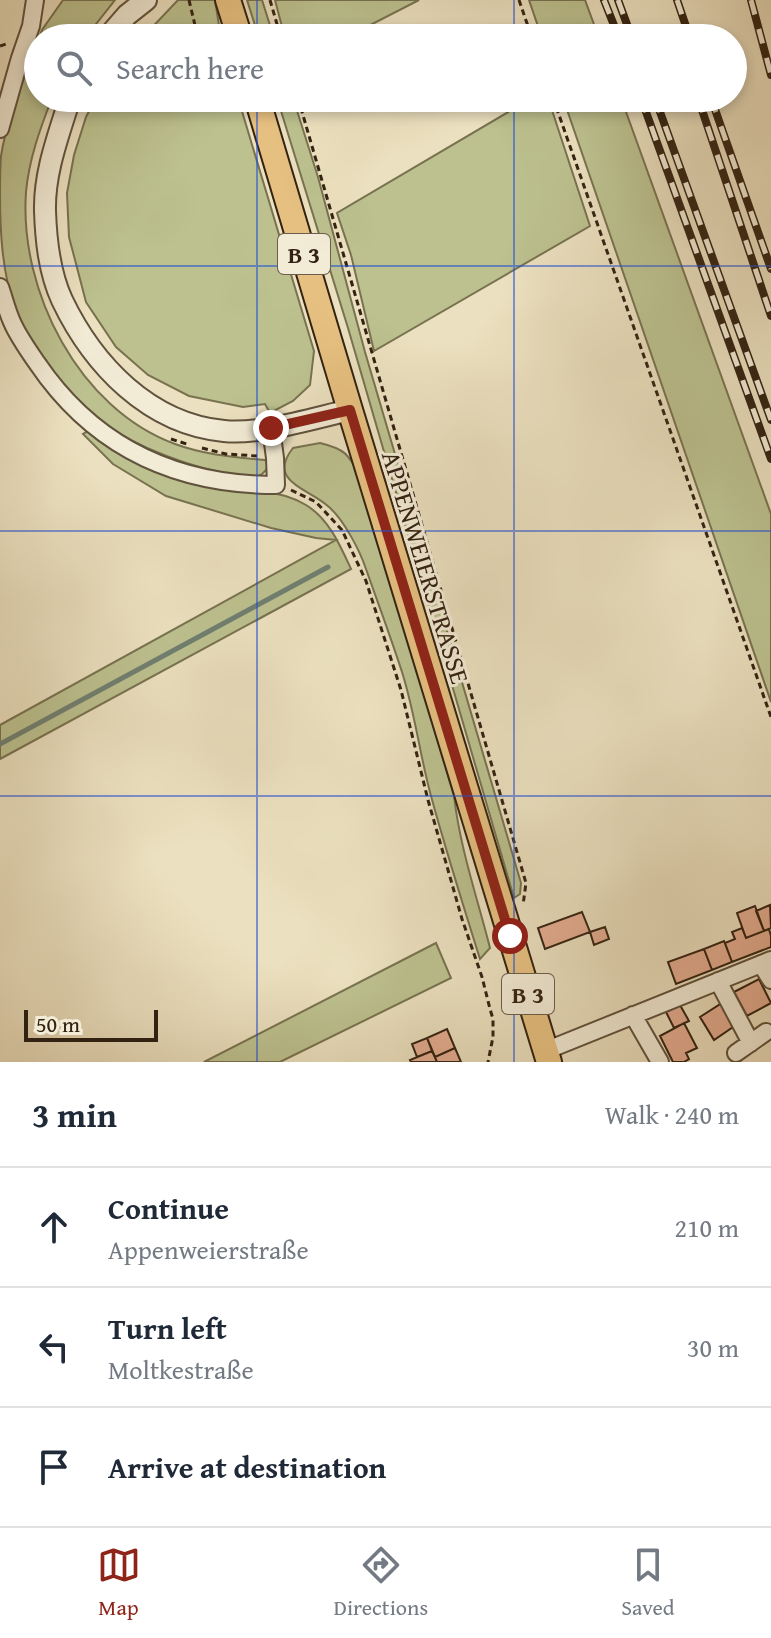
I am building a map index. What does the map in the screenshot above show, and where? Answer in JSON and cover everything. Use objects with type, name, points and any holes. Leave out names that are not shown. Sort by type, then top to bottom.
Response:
[{"type":"main road","points":[[228,0],[236,24]]},
{"type":"main road","name":"APPENWEIERSTRASSE","points":[[261,112],[542,1058]]},
{"type":"street","points":[[31,24],[35,0]]},
{"type":"street","points":[[119,24],[146,0]]},
{"type":"street","points":[[0,129],[24,46]]},
{"type":"street","points":[[66,112],[51,159],[45,207],[48,256],[61,298],[112,376],[148,405],[190,426],[227,432],[271,428],[350,410]]},
{"type":"street","points":[[0,287],[11,321],[44,374],[71,406],[100,433],[135,453],[192,476],[220,482],[276,485],[271,428]]},
{"type":"street","points":[[542,1058],[633,1015],[766,962],[771,980]]},
{"type":"street","points":[[718,981],[751,1043]]},
{"type":"street","points":[[633,1015],[660,1062]]},
{"type":"street","points":[[736,1053],[766,1032]]},
{"type":"path","points":[[189,0],[195,24]]},
{"type":"path","points":[[270,0],[277,24]]},
{"type":"path","points":[[519,0],[527,24]]},
{"type":"path","points":[[302,112],[526,883],[520,913]]},
{"type":"path","points":[[558,112],[771,717]]},
{"type":"path","points":[[168,437],[226,454],[275,458]]},
{"type":"path","points":[[276,485],[316,502],[342,530],[366,581],[401,690],[428,800],[493,1019],[488,1062]]},
{"type":"green space","points":[[63,0],[115,0],[96,24],[46,24]]},
{"type":"green space","points":[[178,0],[215,0],[219,24],[155,24]]},
{"type":"green space","points":[[247,0],[262,0],[270,24],[255,24]]},
{"type":"green space","points":[[275,0],[419,0],[372,24],[281,24]]},
{"type":"green space","points":[[529,0],[585,0],[594,24],[537,24]]},
{"type":"green space","points":[[24,79],[24,112],[47,112],[26,192],[26,230],[33,268],[45,306],[62,342],[84,375],[110,404],[141,427],[197,451],[265,460],[269,465],[260,476],[220,472],[185,462],[149,449],[116,431],[77,400],[39,354],[14,307],[2,250],[1,161],[12,112]]},
{"type":"green space","points":[[89,112],[242,112],[314,351],[310,385],[293,401],[270,413],[265,404],[243,407],[189,396],[148,375],[116,347],[86,302],[69,237],[67,193],[74,155]]},
{"type":"green space","points":[[281,112],[297,112],[318,177],[365,352],[521,883],[520,894],[514,898],[348,328]]},
{"type":"green space","points":[[508,112],[553,112],[590,226],[374,351],[351,255],[337,213]]},
{"type":"green space","points":[[568,112],[626,112],[771,514],[771,702]]},
{"type":"green space","points":[[88,431],[106,444],[298,501],[314,511],[327,525],[338,542],[351,569],[0,759],[0,725],[336,540],[271,528],[166,496],[113,464],[83,434]]},
{"type":"green space","points":[[320,443],[345,453],[360,475],[454,796],[465,853],[490,948],[480,959],[431,796],[402,672],[363,562],[351,536],[335,513],[321,500],[293,483],[284,469],[293,448]]},
{"type":"green space","points":[[436,943],[451,978],[280,1062],[204,1062]]},
{"type":"building","points":[[770,905],[771,928],[764,931],[756,911]]},
{"type":"building","points":[[755,906],[764,931],[746,938],[737,913]]},
{"type":"building","points":[[582,912],[590,932],[545,949],[538,928]]},
{"type":"building","points":[[605,927],[609,939],[594,945],[590,932]]},
{"type":"building","points":[[742,928],[746,938],[769,929],[771,947],[732,962],[725,943],[735,939],[732,932]]},
{"type":"building","points":[[724,941],[732,962],[712,970],[704,949]]},
{"type":"building","points":[[704,949],[712,970],[676,984],[668,962]]},
{"type":"building","points":[[759,979],[771,1003],[747,1016],[734,992]]},
{"type":"building","points":[[722,1003],[736,1025],[714,1040],[700,1017]]},
{"type":"building","points":[[680,1005],[689,1021],[674,1028],[666,1012]]},
{"type":"building","points":[[684,1023],[697,1048],[686,1053],[689,1059],[684,1062],[673,1062],[660,1036]]},
{"type":"building","points":[[447,1029],[455,1048],[435,1057],[427,1038]]},
{"type":"building","points":[[427,1038],[432,1051],[417,1057],[412,1044]]},
{"type":"building","points":[[455,1048],[461,1062],[437,1062],[435,1057]]},
{"type":"building","points":[[432,1051],[437,1062],[410,1060]]},
{"type":"waterway","points":[[0,744],[328,567]]},
{"type":"railway","points":[[604,0],[613,24]]},
{"type":"railway","points":[[618,0],[627,24]]},
{"type":"railway","points":[[677,0],[685,24]]},
{"type":"railway","points":[[751,0],[771,75]]},
{"type":"railway","points":[[646,112],[771,459]]},
{"type":"railway","points":[[660,112],[771,420]]},
{"type":"railway","points":[[703,112],[771,316]]},
{"type":"railway","points":[[716,112],[771,269]]},
{"type":"route","points":[[271,428],[350,410],[510,936]]}]
